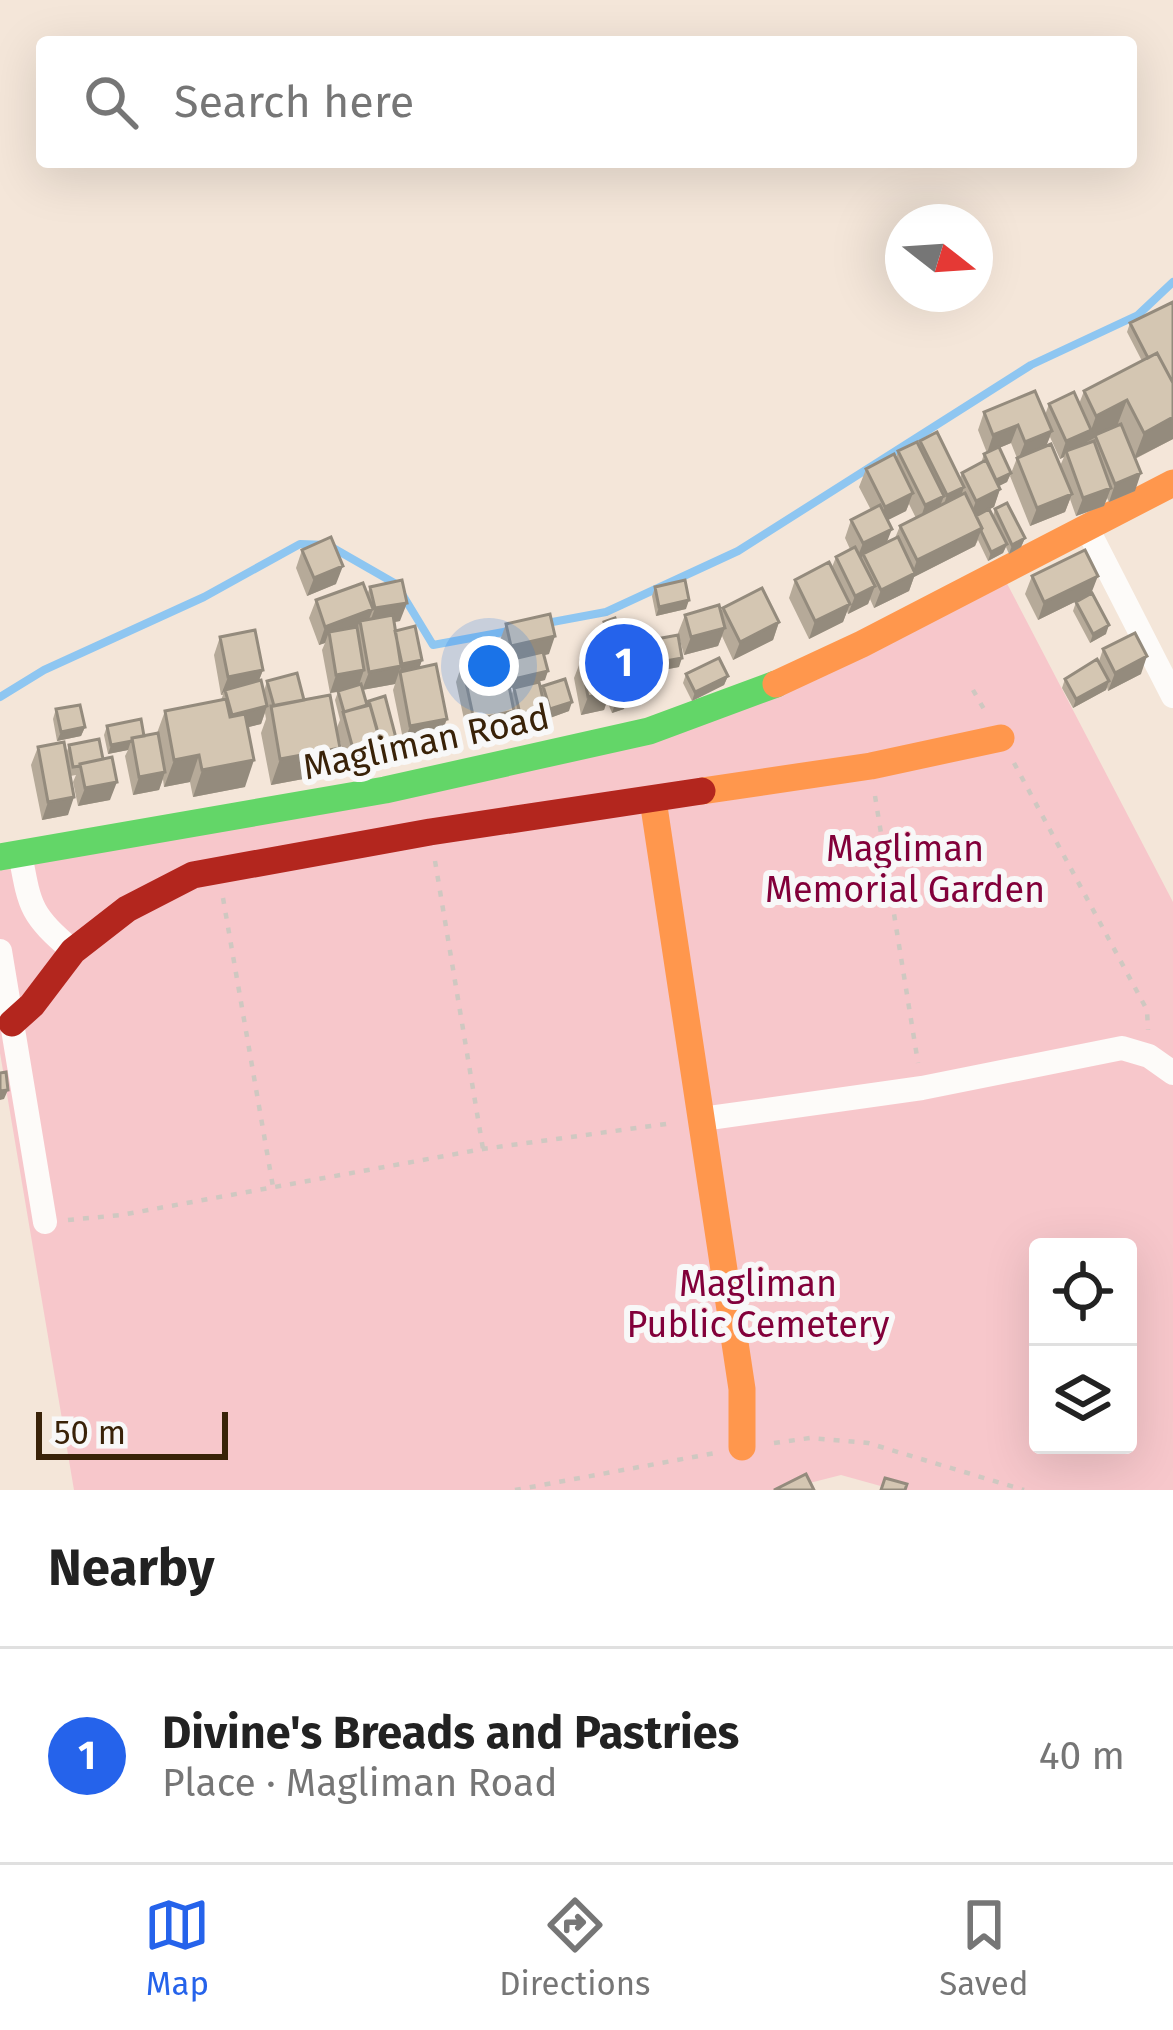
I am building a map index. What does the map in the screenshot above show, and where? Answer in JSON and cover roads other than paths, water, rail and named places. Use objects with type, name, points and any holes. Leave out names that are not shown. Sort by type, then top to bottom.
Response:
[{"type":"street","name":"Magliman Road","points":[[10,855],[385,790],[649,731],[755,694],[1173,484]]},
{"type":"street","points":[[1088,530],[1173,696]]},
{"type":"street","points":[[12,1023],[32,1005],[73,951],[162,888],[218,868],[871,766],[1001,738]]},
{"type":"street","points":[[653,800],[742,1389],[742,1447]]},
{"type":"street","points":[[10,855],[39,921],[73,951]]},
{"type":"street","points":[[0,951],[45,1222]]},
{"type":"street","points":[[702,1119],[922,1088],[1122,1048],[1149,1056],[1173,1072]]},
{"type":"waterway","points":[[547,623],[606,612],[738,551],[1031,365],[1138,315],[1173,282]]},
{"type":"waterway","points":[[0,697],[44,670],[204,597],[300,544],[328,545],[396,584],[433,645],[509,631]]},
{"type":"place","name":"Divine's Breads and Pastries","points":[[624,663]]},
{"type":"park label","name":"Magliman Memorial Garden","points":[[905,868]]},
{"type":"park label","name":"Magliman Public Cemetery","points":[[758,1304]]}]
